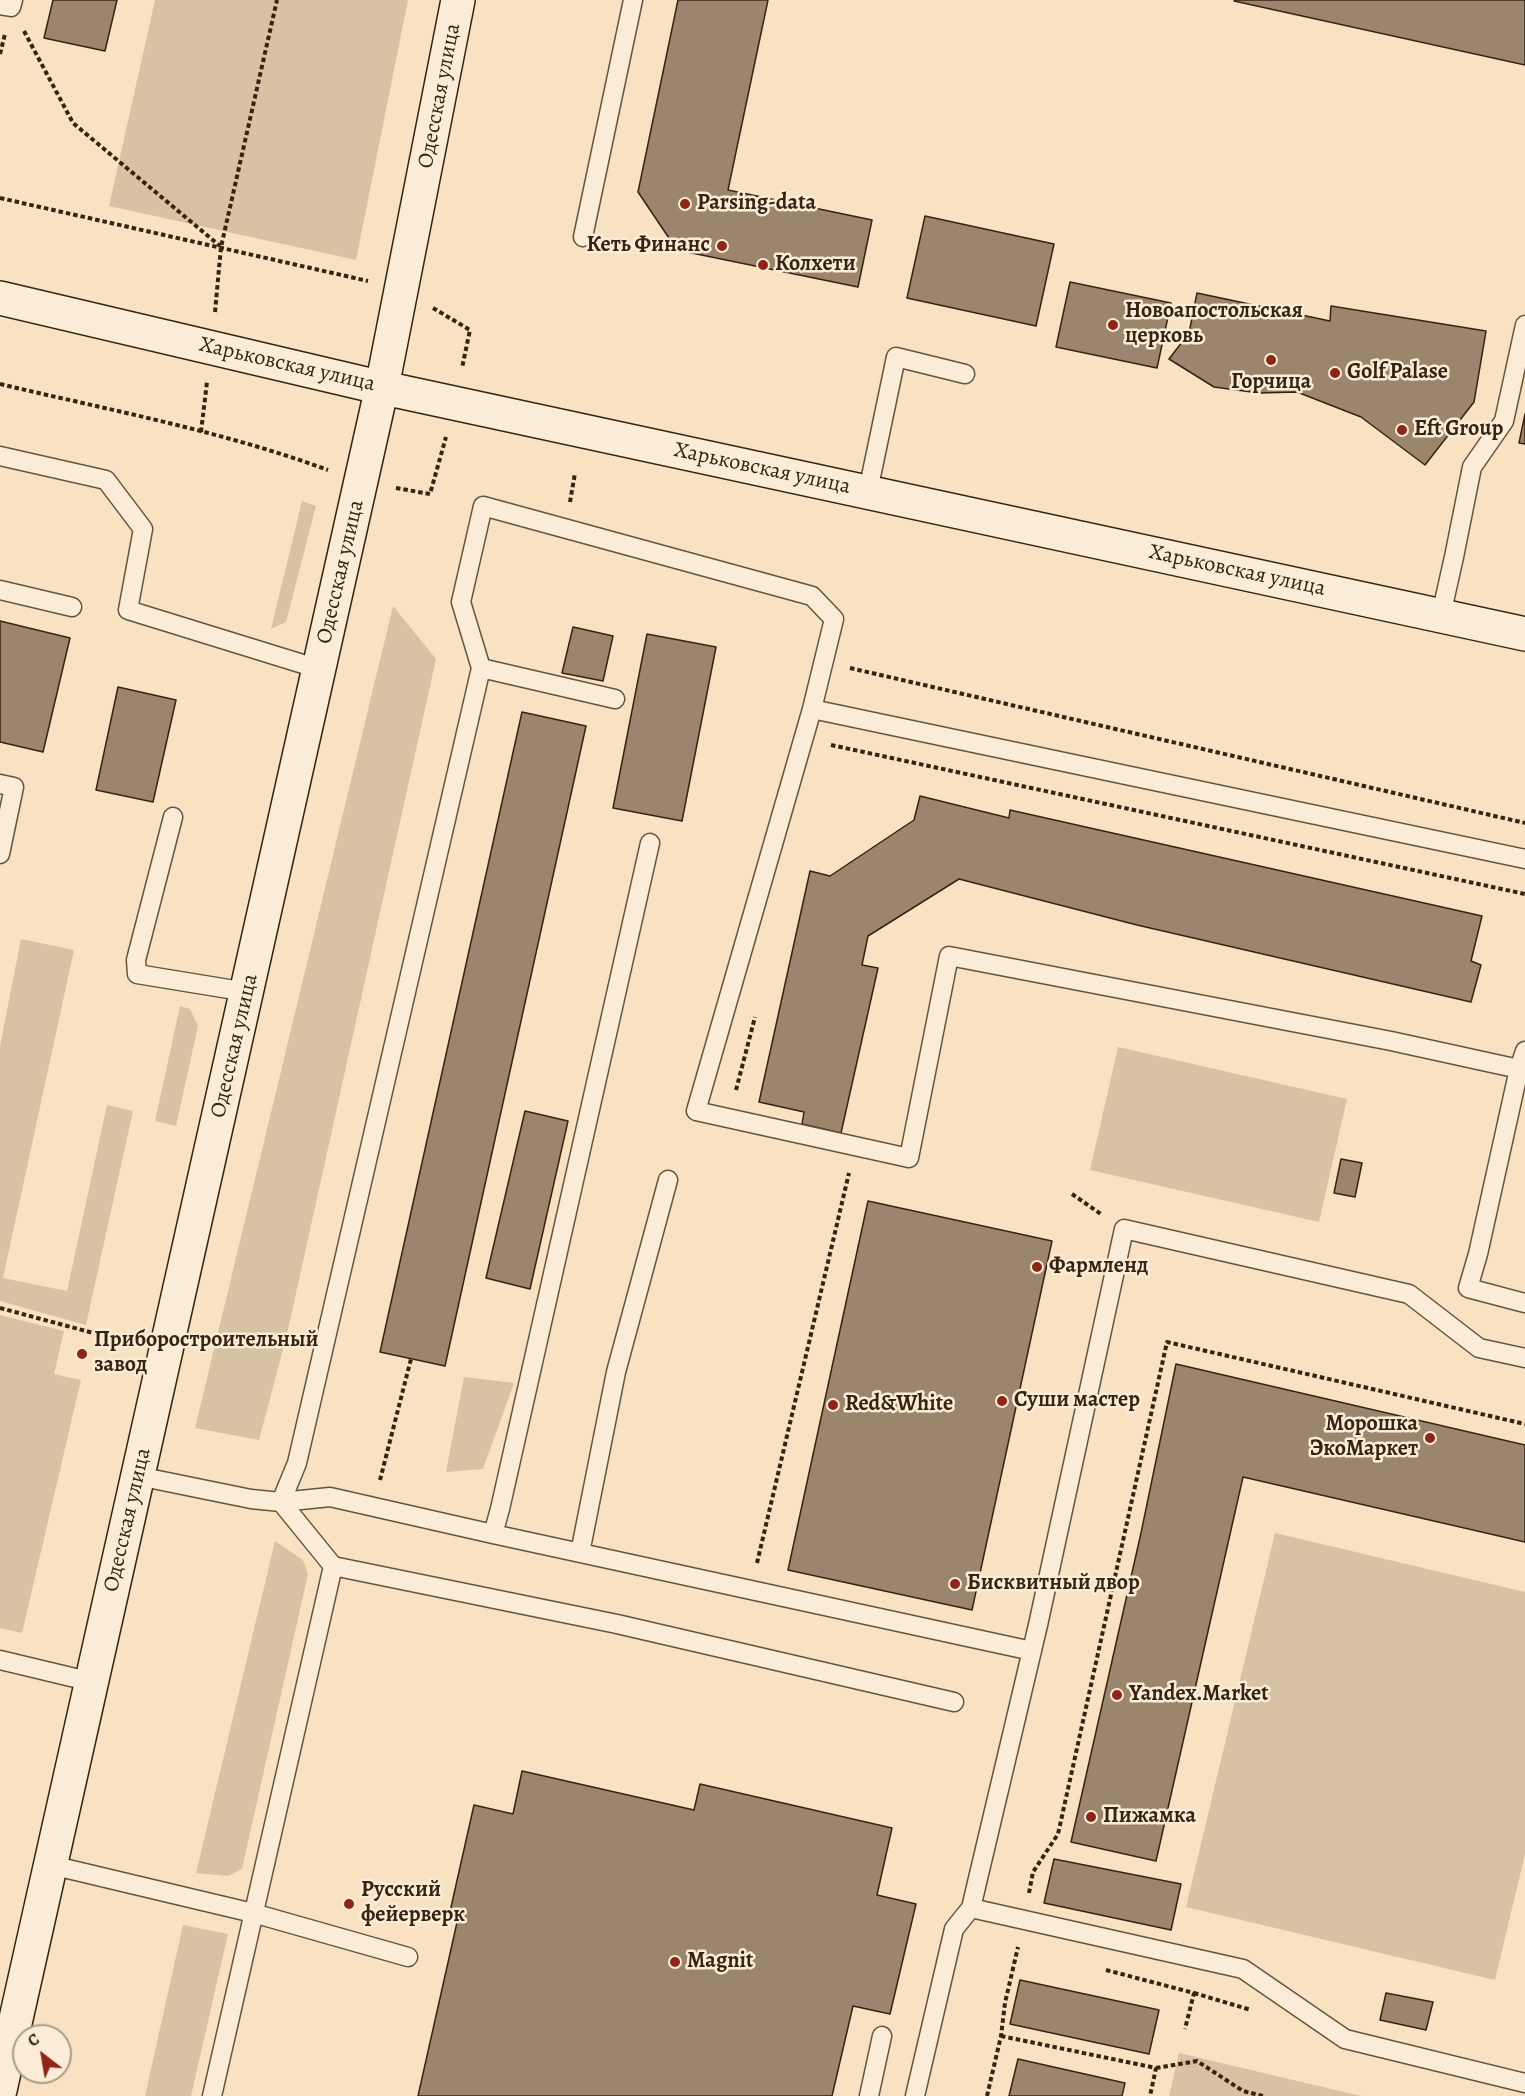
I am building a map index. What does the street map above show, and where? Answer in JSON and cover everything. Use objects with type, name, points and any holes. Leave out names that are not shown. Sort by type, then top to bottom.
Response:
[{"type":"street","name":"Одесская улица","points":[[0,2090],[382,387],[459,0]]},
{"type":"street","name":"Харьковская улица","points":[[0,298],[382,387],[1525,634]]},
{"type":"lane","points":[[583,237],[633,0]]},
{"type":"lane","points":[[1441,615],[1472,467],[1504,421],[1525,325]]},
{"type":"lane","points":[[867,491],[896,357],[965,374]]},
{"type":"lane","points":[[0,456],[106,480],[143,529],[128,610],[319,669]]},
{"type":"lane","points":[[281,1502],[297,1463],[481,668],[461,602],[483,506],[812,596],[834,619],[812,708],[696,1111],[909,1158],[949,956],[1391,1041],[1519,1069]]},
{"type":"lane","points":[[0,590],[72,607]]},
{"type":"lane","points":[[481,668],[615,699]]},
{"type":"lane","points":[[812,708],[1525,859]]},
{"type":"lane","points":[[0,784],[14,787],[0,854]]},
{"type":"lane","points":[[173,817],[136,960],[137,974],[247,992]]},
{"type":"lane","points":[[493,1534],[650,843]]},
{"type":"lane","points":[[1525,1051],[1468,1288],[1525,1303]]},
{"type":"lane","points":[[580,1552],[616,1372],[668,1180]]},
{"type":"lane","points":[[915,2096],[954,1929],[971,1908],[1032,1651],[1124,1229],[1409,1293],[1479,1348],[1525,1358]]},
{"type":"lane","points":[[138,1476],[241,1497],[281,1502],[330,1497],[1032,1651]]},
{"type":"lane","points":[[281,1502],[333,1566],[617,1624],[954,1702]]},
{"type":"lane","points":[[212,2096],[333,1566]]},
{"type":"lane","points":[[0,1660],[92,1682]]},
{"type":"lane","points":[[51,1865],[253,1913],[408,1957]]},
{"type":"lane","points":[[971,1908],[1243,1969],[1345,2039],[1525,2083]]},
{"type":"lane","points":[[868,2096],[882,2036]]},
{"type":"path","points":[[201,432],[221,247],[277,0]]},
{"type":"path","points":[[8,4],[73,123],[221,247]]},
{"type":"path","points":[[0,198],[402,289],[470,330],[456,403],[430,494],[361,482],[301,460],[201,432],[0,384]]},
{"type":"path","points":[[823,662],[1525,823]]},
{"type":"path","points":[[827,744],[1525,894]]},
{"type":"path","points":[[736,1090],[757,1009]]},
{"type":"path","points":[[751,1590],[855,1146]]},
{"type":"path","points":[[1072,1194],[1124,1229]]},
{"type":"path","points":[[0,1308],[97,1334]]},
{"type":"path","points":[[987,2096],[1033,1872],[1058,1834],[1167,1342],[1525,1424]]},
{"type":"path","points":[[380,1481],[411,1359]]},
{"type":"path","points":[[1018,1947],[1029,1950]]},
{"type":"path","points":[[1095,1967],[1194,1993],[1185,2029]]},
{"type":"path","points":[[1001,2036],[1156,2068],[1197,2061],[1243,2091],[1263,2096]]},
{"type":"path","points":[[1150,2096],[1156,2068]]},
{"type":"shaded area","points":[[155,0],[408,0],[356,260],[109,206]]},
{"type":"shaded area","points":[[302,501],[316,506],[286,622],[271,629]]},
{"type":"shaded area","points":[[393,606],[436,659],[287,1334],[259,1440],[195,1428]]},
{"type":"shaded area","points":[[21,939],[74,950],[3,1278],[67,1291],[107,1105],[133,1111],[86,1325],[0,1301],[0,1046]]},
{"type":"shaded area","points":[[180,1006],[190,1009],[198,1026],[176,1126],[155,1121]]},
{"type":"shaded area","points":[[1118,1047],[1347,1099],[1319,1222],[1090,1170]]},
{"type":"shaded area","points":[[0,1315],[64,1331],[54,1374],[81,1380],[22,1633],[0,1628]]},
{"type":"shaded area","points":[[464,1377],[514,1383],[483,1469],[446,1472]]},
{"type":"shaded area","points":[[1275,1533],[1525,1592],[1525,1854],[1495,1980],[1186,1907]]},
{"type":"shaded area","points":[[275,1541],[303,1560],[308,1574],[242,1869],[228,1876],[196,1873]]},
{"type":"shaded area","points":[[183,1925],[228,1934],[191,2096],[145,2096]]},
{"type":"shaded area","points":[[1179,2053],[1361,2096],[1169,2096]]},
{"type":"building","points":[[53,0],[117,0],[105,51],[44,38]]},
{"type":"building","points":[[678,0],[768,0],[728,190],[872,220],[858,287],[677,250],[638,192]]},
{"type":"building","points":[[1525,0],[1525,65],[1234,1]]},
{"type":"building","points":[[925,216],[1054,244],[1036,326],[907,298]]},
{"type":"building","name":"Новоапостольская церковь","points":[[1070,282],[1171,303],[1157,368],[1056,347]]},
{"type":"building","name":"Golf Palase","points":[[1197,293],[1330,321],[1331,306],[1486,331],[1474,402],[1425,465],[1361,417],[1297,392],[1259,393],[1214,387],[1169,359],[1189,333]]},
{"type":"building","points":[[1525,414],[1525,444],[1519,443]]},
{"type":"building","points":[[0,621],[70,638],[43,752],[0,742]]},
{"type":"building","points":[[573,627],[613,636],[603,681],[562,673]]},
{"type":"building","points":[[647,634],[716,647],[682,821],[613,808]]},
{"type":"building","points":[[118,687],[176,700],[153,802],[96,790]]},
{"type":"building","points":[[522,712],[586,726],[445,1366],[380,1352]]},
{"type":"building","points":[[920,796],[1009,818],[1010,810],[1482,916],[1471,961],[1481,965],[1471,1002],[1137,925],[959,879],[868,936],[862,965],[878,968],[841,1133],[802,1124],[804,1112],[759,1102],[810,871],[830,876],[914,820]]},
{"type":"building","points":[[525,1111],[568,1121],[530,1289],[486,1278]]},
{"type":"building","points":[[1341,1159],[1362,1163],[1355,1197],[1334,1193]]},
{"type":"building","points":[[868,1201],[1052,1241],[972,1610],[788,1570]]},
{"type":"building","points":[[1176,1364],[1525,1445],[1525,1542],[1243,1477],[1156,1861],[1071,1842],[1141,1533]]},
{"type":"building","name":"Magnit","points":[[522,1771],[694,1810],[700,1784],[892,1828],[877,1895],[916,1904],[890,2014],[853,2006],[832,2096],[418,2096],[458,1918],[449,1916],[474,1805],[513,1814]]},
{"type":"building","points":[[1054,1859],[1181,1884],[1171,1930],[1044,1903]]},
{"type":"building","points":[[1020,1980],[1159,2010],[1149,2054],[1010,2024]]},
{"type":"building","points":[[1386,1993],[1433,2002],[1426,2030],[1380,2020]]},
{"type":"building","points":[[1018,2059],[1125,2083],[1122,2096],[1009,2096]]},
{"type":"place","name":"Parsing-data","points":[[685,204]]},
{"type":"place","name":"Кеть Финанс","points":[[722,246]]},
{"type":"place","name":"Колхети","points":[[763,265]]},
{"type":"place","name":"Новоапостольская церковь","points":[[1113,325]]},
{"type":"place","name":"Горчица","points":[[1271,360]]},
{"type":"place","name":"Golf Palase","points":[[1335,373]]},
{"type":"place","name":"Eft Group","points":[[1402,430]]},
{"type":"place","name":"Фармленд","points":[[1037,1267]]},
{"type":"place","name":"Приборостроительный завод","points":[[82,1354]]},
{"type":"place","name":"Суши мастер","points":[[1002,1401]]},
{"type":"place","name":"Red&White","points":[[833,1405]]},
{"type":"place","name":"Морошка ЭкоМаркет","points":[[1430,1438]]},
{"type":"place","name":"Бисквитный двор","points":[[955,1584]]},
{"type":"place","name":"Yandex.Market","points":[[1117,1695]]},
{"type":"place","name":"Пижамка","points":[[1091,1817]]},
{"type":"place","name":"Русский фейерверк","points":[[349,1904]]},
{"type":"place","name":"Magnit","points":[[675,1962]]}]
